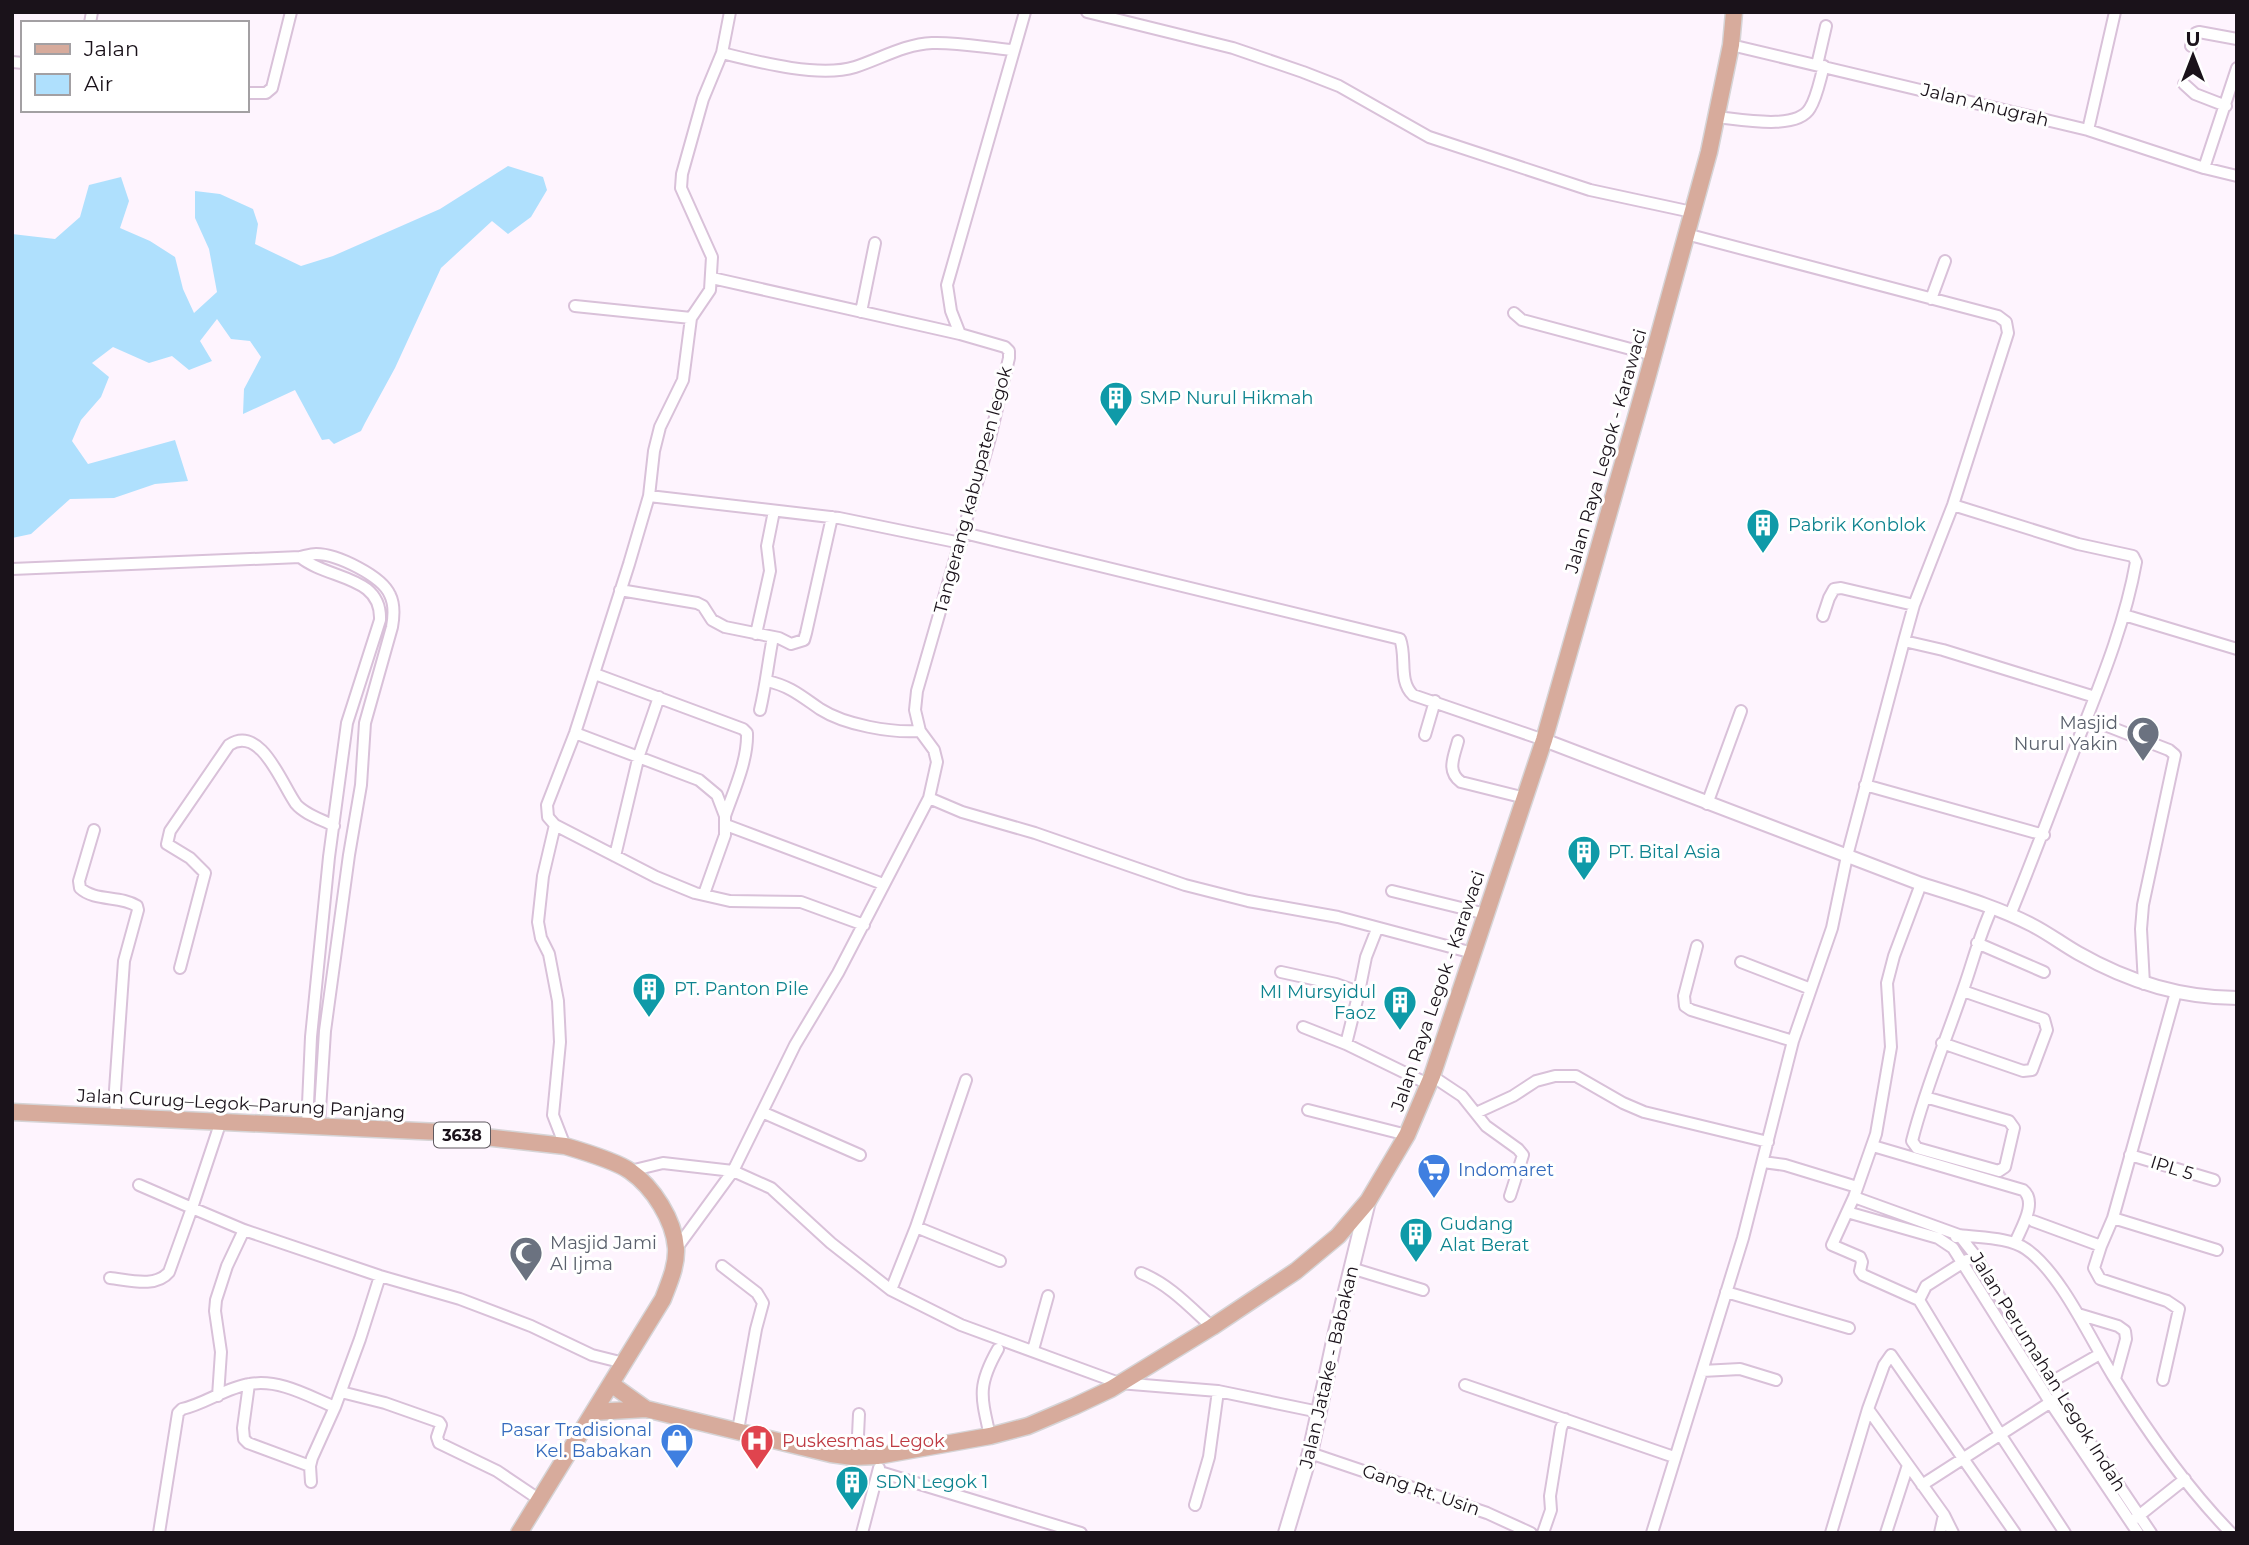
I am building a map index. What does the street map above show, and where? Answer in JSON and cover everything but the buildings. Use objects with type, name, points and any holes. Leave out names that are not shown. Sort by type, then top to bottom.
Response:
[{"type":"main road","name":"Jalan Raya Legok - Karawaci","points":[[646,1409],[878,1464],[1028,1426],[1119,1384],[1212,1327],[1296,1271],[1338,1237],[1368,1201],[1407,1135],[1430,1080],[1544,740],[1692,212],[1716,117],[1731,45],[1734,12]]},
{"type":"main road","name":"Jalan Curug–Legok–Parung Panjang","points":[[12,1112],[440,1132],[565,1146],[630,1171],[659,1201],[673,1227],[676,1249],[673,1272],[663,1299],[519,1533]]},
{"type":"main road","name":"Jalan Jatake - Babakan","points":[[1286,1533],[1310,1453],[1368,1201]]},
{"type":"main road","points":[[611,1384],[646,1409]]},
{"type":"main road","points":[[594,1412],[646,1409]]},
{"type":"street","points":[[248,93],[265,93],[272,88],[291,12]]},
{"type":"street","points":[[730,12],[722,53],[703,99],[682,174],[681,188],[712,257],[712,278],[706,298],[696,307],[691,318],[683,380],[660,427],[654,451],[649,496],[595,674],[547,805],[548,817],[555,825],[656,877],[704,894],[730,901],[800,902],[864,925]]},
{"type":"street","points":[[960,334],[951,311],[947,285],[1025,12]]},
{"type":"street","points":[[1087,12],[1233,48],[1339,86],[1429,137],[1590,190],[1692,212]]},
{"type":"street","points":[[2088,130],[2115,12]]},
{"type":"street","points":[[1716,117],[1770,122],[1794,120],[1804,115],[1811,108],[1826,26]]},
{"type":"street","points":[[2191,46],[2196,33],[2199,32],[2237,39]]},
{"type":"street","points":[[722,53],[808,70],[852,68],[905,48],[931,43],[1013,50]]},
{"type":"street","name":"Jalan Anugrah","points":[[1731,45],[2088,130],[2237,176]]},
{"type":"street","points":[[2204,168],[2230,100],[2237,68]]},
{"type":"street","points":[[2184,83],[2195,94],[2230,100]]},
{"type":"street","points":[[1654,1532],[1674,1457],[1743,1238],[1793,1041],[1832,928],[1865,785],[1914,605],[1953,505],[2008,333],[2006,322],[1998,316],[1686,234]]},
{"type":"street","points":[[861,312],[875,243]]},
{"type":"street","points":[[1931,299],[1945,261]]},
{"type":"street","points":[[712,278],[960,334]]},
{"type":"street","points":[[575,306],[691,318]]},
{"type":"street","points":[[1514,313],[1522,320],[1541,326],[1653,355]]},
{"type":"street","name":"Tangerang kabupaten legok","points":[[676,1249],[733,1171],[795,1045],[864,925],[929,798],[937,762],[934,750],[920,731],[915,710],[917,691],[990,438],[1009,351],[1004,347],[960,334]]},
{"type":"street","points":[[649,496],[832,517],[962,538],[1400,639],[1404,650],[1404,681],[1407,690],[1413,695],[1544,740],[1707,804],[2011,915],[2102,966],[2144,984],[2176,992],[2237,998]]},
{"type":"street","points":[[1953,505],[2078,544],[2133,556],[2136,562],[2124,615],[2095,697],[2011,915]]},
{"type":"street","points":[[756,634],[770,571],[767,546],[774,510]]},
{"type":"street","points":[[621,590],[697,603],[703,606],[712,620],[738,631],[773,637],[791,644],[804,640],[832,517]]},
{"type":"street","points":[[12,569],[300,557],[318,554],[376,577],[390,594],[393,604],[392,627],[365,723],[360,785],[313,1126]]},
{"type":"street","points":[[300,557],[311,565],[362,585],[371,591],[380,605],[380,620],[347,723],[329,857],[311,1037],[313,1126]]},
{"type":"street","points":[[1823,616],[1834,589],[1841,588],[1914,605]]},
{"type":"street","points":[[380,605],[393,604]]},
{"type":"street","points":[[2124,615],[2237,649]]},
{"type":"street","points":[[760,709],[773,637]]},
{"type":"street","points":[[1904,641],[1943,650],[2095,697]]},
{"type":"street","points":[[595,674],[729,722],[747,733],[747,742],[725,820],[725,835],[704,894]]},
{"type":"street","points":[[767,681],[784,684],[821,709],[878,730],[920,731]]},
{"type":"street","points":[[615,856],[639,755],[659,697]]},
{"type":"street","points":[[1425,735],[1435,701]]},
{"type":"street","points":[[1707,804],[1741,711]]},
{"type":"street","points":[[2087,718],[2169,750],[2175,755],[2143,905],[2141,929],[2144,984]]},
{"type":"street","points":[[347,723],[365,723]]},
{"type":"street","points":[[575,733],[639,755],[699,780],[717,795],[725,820]]},
{"type":"street","points":[[180,968],[205,873],[190,858],[167,844],[170,831],[229,745],[235,741],[246,740],[256,745],[268,756],[298,806],[334,826]]},
{"type":"street","points":[[1458,741],[1451,769],[1453,776],[1461,782],[1525,798]]},
{"type":"street","points":[[1865,785],[2044,835]]},
{"type":"street","points":[[929,798],[961,812],[1034,833],[1185,885],[1248,901],[1338,917],[1473,953]]},
{"type":"street","points":[[725,820],[883,884]]},
{"type":"street","points":[[555,825],[543,876],[538,922],[541,938],[549,954],[558,1001],[560,1042],[553,1115],[565,1146]]},
{"type":"street","points":[[94,830],[79,881],[80,888],[88,894],[128,901],[137,906],[138,910],[124,961],[115,1090],[116,1118]]},
{"type":"street","points":[[329,857],[349,855]]},
{"type":"street","points":[[1921,884],[1894,956],[1887,983],[1891,1046],[1874,1146],[1833,1246],[1860,1257],[1860,1270],[1863,1275],[1919,1300],[2000,1434],[2065,1533]]},
{"type":"street","points":[[1392,891],[1486,914]]},
{"type":"street","points":[[1925,1097],[2009,1121],[2014,1128],[2005,1167],[1999,1171],[1916,1148],[1912,1141],[1925,1097],[1942,1043],[1992,908]]},
{"type":"street","points":[[1346,1044],[1366,957],[1377,929]]},
{"type":"street","points":[[1977,943],[2044,972]]},
{"type":"street","points":[[1697,946],[1684,996],[1685,1006],[1793,1041]]},
{"type":"street","points":[[1741,962],[1811,989]]},
{"type":"street","points":[[1281,972],[1359,992]]},
{"type":"street","points":[[1942,1043],[2023,1071],[2032,1070],[2047,1030],[2044,1019],[1963,991]]},
{"type":"street","points":[[2163,1380],[2179,1309],[2167,1301],[2099,1279],[2094,1268],[2113,1218],[2176,992]]},
{"type":"street","points":[[1303,1027],[1462,1096],[1486,1126],[1523,1155],[1510,1196]]},
{"type":"street","points":[[1476,1113],[1513,1096],[1536,1081],[1555,1076],[1576,1076],[1644,1112],[1768,1142]]},
{"type":"street","points":[[891,1290],[916,1227],[966,1080]]},
{"type":"street","points":[[1308,1110],[1407,1135]]},
{"type":"street","points":[[762,1112],[860,1155]]},
{"type":"street","points":[[110,1278],[152,1281],[164,1278],[169,1272],[221,1121]]},
{"type":"street","points":[[1874,1146],[2023,1191],[2031,1202],[2015,1243]]},
{"type":"street","name":"IPL 5","points":[[2130,1155],[2214,1180]]},
{"type":"street","name":"Jalan Perumahan Legok Indah","points":[[1763,1162],[1786,1165],[1959,1235],[1974,1254],[2051,1382],[2055,1400]]},
{"type":"street","points":[[630,1171],[663,1163],[733,1171],[771,1188],[831,1243],[891,1290],[961,1325],[1119,1384],[1218,1391],[1320,1412]]},
{"type":"street","points":[[139,1185],[244,1230],[380,1276],[460,1299],[531,1325],[592,1355],[624,1363]]},
{"type":"street","name":"Jalan Perumahan Legok Indah","points":[[1847,1212],[1947,1243],[1963,1262],[2135,1518],[2151,1533]]},
{"type":"street","points":[[1908,1229],[1912,1218]]},
{"type":"street","points":[[2113,1218],[2217,1250]]},
{"type":"street","points":[[2033,1221],[2101,1246]]},
{"type":"street","points":[[916,1227],[1000,1261]]},
{"type":"street","points":[[218,1396],[221,1352],[216,1300],[244,1230]]},
{"type":"street","points":[[1947,1243],[1959,1235],[2015,1243],[2039,1259],[2078,1314],[2115,1379],[2185,1479],[2231,1533]]},
{"type":"street","points":[[1919,1300],[1926,1286],[1974,1254]]},
{"type":"street","points":[[722,1266],[757,1293],[764,1303],[756,1329],[738,1430]]},
{"type":"street","points":[[1351,1268],[1423,1290]]},
{"type":"street","points":[[1141,1273],[1157,1279],[1177,1294],[1212,1327]]},
{"type":"street","points":[[311,1482],[310,1466],[341,1392],[380,1276]]},
{"type":"street","points":[[1726,1292],[1849,1328]]},
{"type":"street","points":[[1033,1350],[1048,1296]]},
{"type":"street","points":[[2078,1314],[2118,1325],[2125,1331],[2126,1339],[2115,1379]]},
{"type":"street","points":[[990,1436],[981,1398],[984,1376],[998,1349]]},
{"type":"street","points":[[2051,1382],[2099,1354]]},
{"type":"street","points":[[1831,1533],[1868,1409],[1884,1365],[1891,1355],[2015,1533]]},
{"type":"street","points":[[1702,1371],[1740,1369],[1776,1381]]},
{"type":"street","points":[[249,1384],[244,1439],[310,1466]]},
{"type":"street","points":[[159,1533],[178,1413],[182,1409],[249,1384],[276,1384],[335,1407]]},
{"type":"street","points":[[1465,1385],[1674,1457]]},
{"type":"street","points":[[1195,1505],[1209,1457],[1218,1391]]},
{"type":"street","points":[[341,1392],[385,1402],[439,1422],[439,1443],[497,1471],[540,1500]]},
{"type":"street","points":[[1922,1485],[2055,1400]]},
{"type":"street","points":[[1868,1409],[1944,1516],[1953,1533]]},
{"type":"street","points":[[857,1457],[859,1414]]},
{"type":"street","points":[[1543,1533],[1551,1510],[1550,1496],[1561,1427],[1565,1419]]},
{"type":"street","name":"Gang Rt. Usin","points":[[1310,1453],[1488,1513],[1531,1533]]},
{"type":"street","points":[[862,1533],[878,1464],[1081,1533]]},
{"type":"street","points":[[1886,1533],[1908,1465]]},
{"type":"street","points":[[2135,1518],[2185,1479]]},
{"type":"street","points":[[1940,1533],[1944,1516]]},
{"type":"street","name":"Jalan Perumahan Legok Indah","points":[[2135,1518],[2137,1532]]},
{"type":"water","points":[[508,166],[543,177],[547,190],[531,217],[508,234],[492,221],[441,268],[395,368],[361,431],[334,444],[329,439],[322,440],[295,390],[243,414],[244,389],[261,357],[250,341],[231,339],[217,319],[200,341],[212,361],[189,370],[172,356],[149,363],[113,347],[92,363],[109,377],[101,397],[81,420],[72,441],[88,464],[175,440],[188,481],[155,484],[114,498],[70,499],[31,534],[12,538],[12,234],[55,239],[80,217],[89,185],[121,177],[129,201],[120,228],[150,241],[175,257],[183,289],[194,313],[217,292],[209,249],[195,218],[195,191],[220,194],[253,209],[258,224],[255,244],[301,266],[333,256],[440,209]]},
{"type":"place","name":"SMP Nurul Hikmah","points":[[1116,428]]},
{"type":"place","name":"Pabrik Konblok","points":[[1763,555]]},
{"type":"place","name":"Masjid Nurul Yakin","points":[[2143,763]]},
{"type":"place","name":"PT. Bital Asia","points":[[1584,882]]},
{"type":"place","name":"PT. Panton Pile","points":[[649,1019]]},
{"type":"place","name":"MI Mursyidul Faoz","points":[[1400,1032]]},
{"type":"place","name":"Indomaret","points":[[1434,1200]]},
{"type":"place","name":"Gudang Alat Berat","points":[[1416,1264]]},
{"type":"place","name":"Masjid Jami Al Ijma","points":[[526,1283]]},
{"type":"place","name":"Pasar Tradisional Kel. Babakan","points":[[677,1470]]},
{"type":"place","name":"Puskesmas Legok","points":[[757,1471]]},
{"type":"place","name":"SDN Legok 1","points":[[852,1512]]}]
